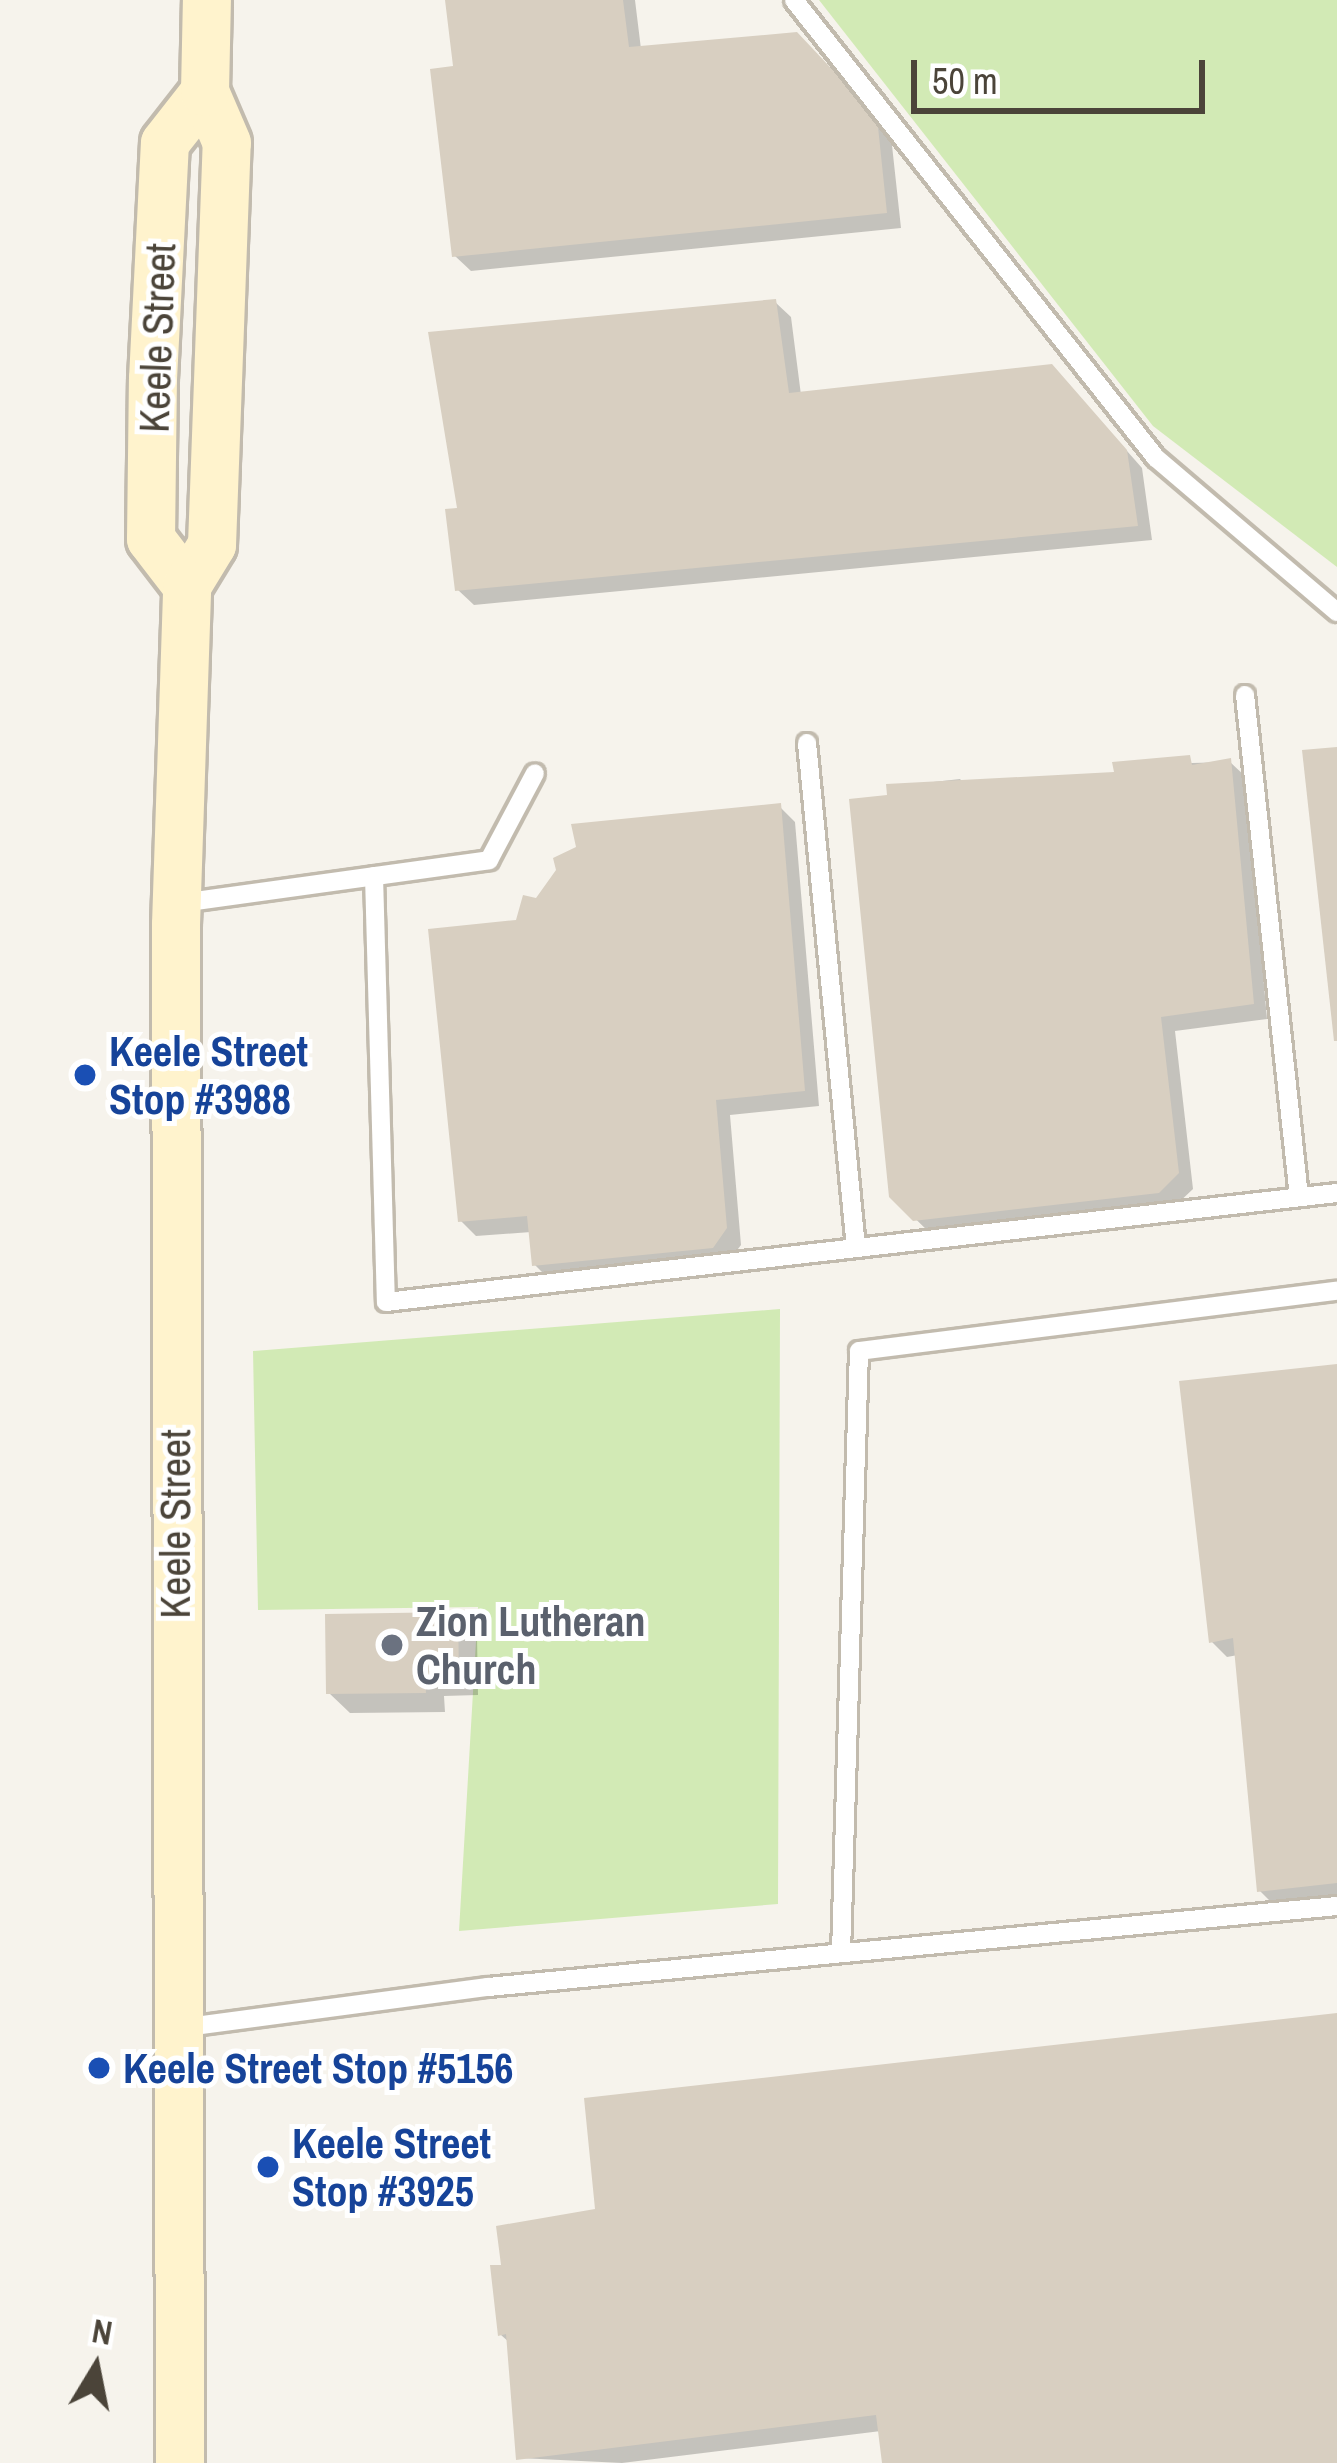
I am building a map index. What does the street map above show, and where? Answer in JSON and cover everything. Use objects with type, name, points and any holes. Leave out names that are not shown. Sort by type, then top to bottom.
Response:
[{"type":"main road","name":"Keele Street","points":[[180,2463],[175,2029],[177,904],[187,586],[212,545],[224,214],[226,143],[205,92],[208,0]]},
{"type":"main road","name":"Keele Street","points":[[187,586],[151,539],[153,379],[165,143],[205,92]]},
{"type":"lane","points":[[794,0],[1156,458],[1337,612]]},
{"type":"lane","points":[[1245,695],[1299,1197]]},
{"type":"lane","points":[[807,743],[856,1248]]},
{"type":"lane","points":[[177,904],[489,860],[535,772]]},
{"type":"lane","points":[[374,876],[386,1302],[1337,1192]]},
{"type":"lane","points":[[841,1953],[859,1351],[1337,1292]]},
{"type":"lane","points":[[175,2029],[488,1987],[1337,1906]]},
{"type":"green space","points":[[819,0],[1337,0],[1337,567],[1153,426]]},
{"type":"green space","points":[[780,1309],[778,1904],[459,1931],[478,1607],[258,1610],[253,1351]]},
{"type":"building","points":[[445,0],[623,0],[629,47],[797,32],[877,117],[887,213],[452,257],[430,69],[453,66]]},
{"type":"building","points":[[776,299],[789,393],[1052,364],[1127,450],[1138,526],[455,591],[445,509],[457,508],[428,332]]},
{"type":"building","points":[[1337,747],[1337,1041],[1334,1041],[1302,750]]},
{"type":"building","points":[[1190,755],[1192,765],[1231,758],[1254,1004],[1161,1017],[1179,1173],[1159,1193],[913,1221],[889,1197],[849,799],[887,795],[886,784],[1114,772],[1112,762]]},
{"type":"building","points":[[781,803],[805,1091],[716,1100],[727,1228],[713,1248],[532,1266],[527,1216],[458,1222],[428,929],[516,920],[523,895],[536,898],[556,870],[553,858],[576,847],[571,824]]},
{"type":"building","points":[[1337,1364],[1337,1883],[1257,1892],[1233,1638],[1209,1643],[1179,1381]]},
{"type":"building","name":"Zion Lutheran Church","points":[[458,1612],[459,1676],[425,1677],[426,1693],[326,1694],[325,1614]]},
{"type":"building","points":[[1337,2013],[1337,2463],[882,2463],[876,2415],[516,2460],[506,2334],[498,2336],[490,2265],[501,2265],[496,2226],[595,2209],[584,2098]]},
{"type":"place","name":"Keele Street Stop #3988","points":[[85,1075]]},
{"type":"place","name":"Zion Lutheran Church","points":[[392,1645]]},
{"type":"place","name":"Keele Street Stop #5156","points":[[99,2068]]},
{"type":"place","name":"Keele Street Stop #3925","points":[[268,2167]]}]
